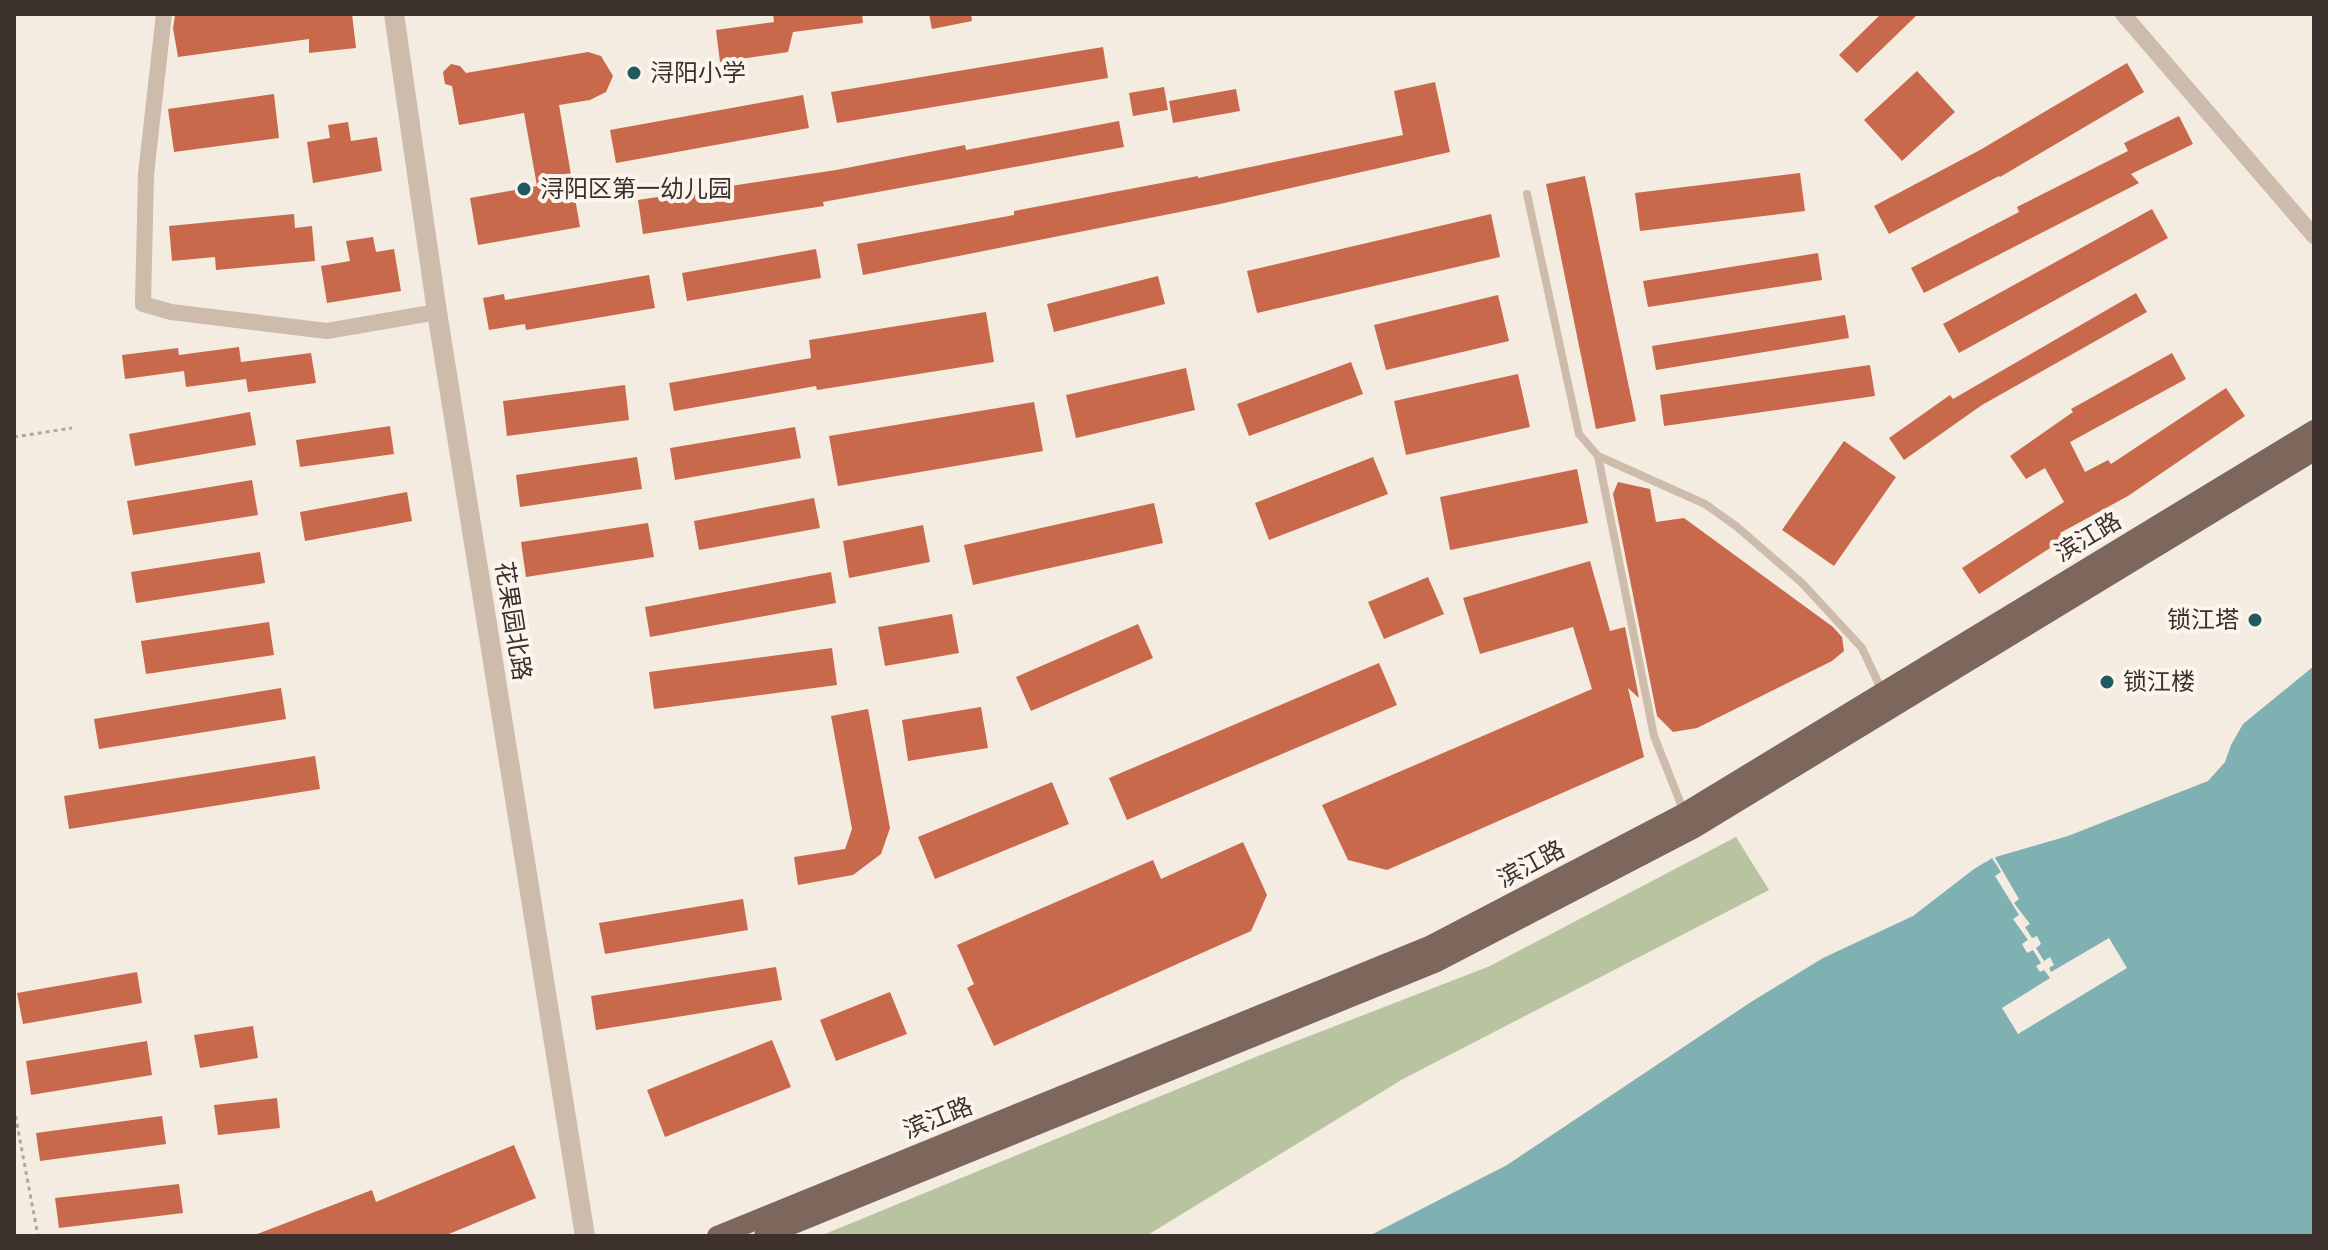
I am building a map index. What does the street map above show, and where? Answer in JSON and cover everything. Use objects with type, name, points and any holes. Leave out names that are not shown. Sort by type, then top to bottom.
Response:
[{"type":"main road","name":"滨江路","points":[[717,1236],[1429,946],[1684,813],[2314,430]]},
{"type":"main road","name":"滨江路","points":[[764,1236],[1437,962],[1693,829],[2314,451]]},
{"type":"street","points":[[164,14],[146,174],[143,304],[171,312],[327,331],[437,312]]},
{"type":"street","name":"花果园北路","points":[[394,14],[437,312],[585,1236]]},
{"type":"street","points":[[2123,14],[2314,236]]},
{"type":"lane","points":[[1527,194],[1579,434],[1598,456],[1705,504],[1802,583],[1862,648],[1890,709]]},
{"type":"lane","points":[[1598,456],[1654,736],[1684,813]]},
{"type":"path","points":[[14,437],[72,428]]},
{"type":"path","points":[[14,1108],[38,1236]]},
{"type":"green space","points":[[1736,837],[1769,890],[1403,1079],[1146,1236],[820,1236],[1263,1054],[1490,966]]},
{"type":"water","points":[[2314,666],[2314,1236],[1369,1236],[1507,1165],[1751,1002],[1823,958],[1913,916],[1992,858],[2068,836],[2208,781],[2225,762],[2243,724]]},
{"type":"pier","points":[[1995,853],[2019,899],[2014,903],[2030,924],[2025,927],[2032,938],[2037,936],[2041,944],[2036,948],[2044,961],[2050,957],[2054,965],[2049,968],[2051,972],[2109,938],[2127,968],[2018,1034],[2002,1008],[2050,978],[2036,966],[2041,963],[2033,950],[2027,953],[2022,944],[2028,940],[2013,919],[2019,915],[1995,876],[2001,872],[1992,858],[1986,862],[1984,858]]},
{"type":"building","points":[[352,14],[356,48],[309,53],[309,39],[178,57],[173,28],[175,15]]},
{"type":"building","points":[[773,14],[862,14],[863,23],[793,32],[788,52],[720,62],[716,30],[774,22]]},
{"type":"building","points":[[929,14],[971,14],[972,21],[932,29]]},
{"type":"building","points":[[1881,14],[1918,14],[1857,73],[1839,55]]},
{"type":"building","points":[[1103,47],[1108,78],[837,123],[831,92]]},
{"type":"building","points":[[588,52],[601,56],[613,76],[606,92],[590,100],[559,105],[580,227],[478,245],[470,198],[537,186],[524,113],[459,125],[452,86],[445,84],[443,72],[451,64],[460,66],[466,73]]},
{"type":"building","points":[[2127,63],[2144,92],[2000,177],[1889,234],[1874,206],[1980,150]]},
{"type":"building","points":[[1917,71],[1955,112],[1902,161],[1864,120]]},
{"type":"building","points":[[1435,82],[1450,152],[1220,204],[863,275],[857,244],[1403,135],[1394,91]]},
{"type":"building","points":[[1164,87],[1168,110],[1133,116],[1129,93]]},
{"type":"building","points":[[1236,89],[1240,111],[1173,123],[1169,101]]},
{"type":"building","points":[[274,94],[279,138],[174,152],[168,109]]},
{"type":"building","points":[[803,95],[809,128],[616,163],[610,130]]},
{"type":"building","points":[[2179,116],[2193,144],[2131,174],[2139,183],[1924,293],[1911,268],[2019,212],[2017,207],[2128,151],[2124,143]]},
{"type":"building","points":[[1119,121],[1124,147],[823,202],[824,206],[643,234],[638,200],[836,170],[965,145],[966,150]]},
{"type":"building","points":[[348,122],[351,141],[377,137],[382,171],[313,183],[307,142],[330,138],[328,125]]},
{"type":"building","points":[[1800,173],[1805,211],[1640,231],[1635,193]]},
{"type":"building","points":[[1585,176],[1636,421],[1596,429],[1546,184]]},
{"type":"building","points":[[2152,209],[2168,238],[1959,353],[1943,324]]},
{"type":"building","points":[[294,214],[295,228],[312,226],[315,261],[216,270],[215,257],[172,261],[169,226]]},
{"type":"building","points":[[1491,214],[1500,257],[1257,313],[1247,271]]},
{"type":"building","points":[[373,237],[376,252],[394,249],[401,291],[327,303],[321,266],[350,261],[346,241]]},
{"type":"building","points":[[816,249],[821,278],[687,301],[682,273]]},
{"type":"building","points":[[1818,253],[1822,280],[1648,307],[1643,281]]},
{"type":"building","points":[[649,275],[655,308],[526,330],[525,324],[489,330],[483,298],[504,294],[505,300]]},
{"type":"building","points":[[1158,276],[1165,304],[1054,332],[1047,304]]},
{"type":"building","points":[[2136,293],[2147,312],[1982,405],[1904,460],[1889,438],[1950,395],[1953,399]]},
{"type":"building","points":[[1498,295],[1509,341],[1386,370],[1374,325]]},
{"type":"building","points":[[986,312],[994,362],[817,390],[816,386],[674,411],[669,383],[811,358],[809,340]]},
{"type":"building","points":[[1845,315],[1849,338],[1656,370],[1652,346]]},
{"type":"building","points":[[239,347],[241,362],[311,353],[316,383],[248,392],[246,379],[186,387],[184,371],[125,379],[122,355],[178,348],[179,355]]},
{"type":"building","points":[[2172,353],[2186,379],[2070,442],[2085,472],[2108,460],[2111,464],[2226,388],[2245,416],[2128,496],[2060,533],[2064,539],[1979,594],[1962,568],[2064,502],[2045,468],[2026,479],[2010,456],[2073,412],[2071,409]]},
{"type":"building","points":[[1351,362],[1363,394],[1249,436],[1237,404]]},
{"type":"building","points":[[1870,365],[1875,396],[1664,426],[1660,395]]},
{"type":"building","points":[[1186,368],[1195,410],[1076,438],[1066,395]]},
{"type":"building","points":[[1518,374],[1530,427],[1406,455],[1394,401]]},
{"type":"building","points":[[625,385],[629,420],[507,436],[503,401]]},
{"type":"building","points":[[1034,402],[1043,451],[838,486],[829,436]]},
{"type":"building","points":[[250,412],[256,445],[135,466],[129,434]]},
{"type":"building","points":[[390,426],[394,454],[300,467],[296,440]]},
{"type":"building","points":[[795,427],[801,458],[675,480],[670,448]]},
{"type":"building","points":[[1844,441],[1896,477],[1834,566],[1782,530]]},
{"type":"building","points":[[637,457],[642,489],[520,507],[516,475]]},
{"type":"building","points":[[1373,457],[1388,494],[1269,540],[1255,503]]},
{"type":"building","points":[[1577,469],[1588,523],[1450,550],[1440,497]]},
{"type":"building","points":[[252,480],[258,515],[133,535],[127,501]]},
{"type":"building","points":[[1618,482],[1650,489],[1656,522],[1684,518],[1833,627],[1842,637],[1844,651],[1832,661],[1697,728],[1673,732],[1657,716],[1613,494]]},
{"type":"building","points":[[407,492],[412,521],[305,541],[300,512]]},
{"type":"building","points":[[814,498],[820,528],[699,550],[694,521]]},
{"type":"building","points":[[1154,503],[1163,543],[973,585],[964,545]]},
{"type":"building","points":[[648,523],[654,557],[526,577],[521,542]]},
{"type":"building","points":[[923,525],[930,562],[849,578],[843,541]]},
{"type":"building","points":[[260,552],[265,583],[136,603],[131,572]]},
{"type":"building","points":[[1590,561],[1610,631],[1625,627],[1639,698],[1628,688],[1644,757],[1387,870],[1348,860],[1322,805],[1592,689],[1573,627],[1480,654],[1463,598]]},
{"type":"building","points":[[831,572],[836,603],[650,637],[645,607]]},
{"type":"building","points":[[1428,577],[1444,614],[1384,639],[1368,602]]},
{"type":"building","points":[[952,614],[959,653],[885,666],[878,627]]},
{"type":"building","points":[[269,622],[274,655],[146,674],[141,641]]},
{"type":"building","points":[[1138,624],[1153,658],[1031,711],[1016,677]]},
{"type":"building","points":[[832,648],[837,685],[654,709],[649,672]]},
{"type":"building","points":[[1379,663],[1397,705],[1127,820],[1109,778]]},
{"type":"building","points":[[281,688],[286,719],[99,749],[94,719]]},
{"type":"building","points":[[981,707],[988,748],[908,761],[902,720]]},
{"type":"building","points":[[868,709],[890,828],[881,854],[853,875],[798,885],[794,857],[845,849],[852,829],[831,716]]},
{"type":"building","points":[[315,756],[320,789],[69,829],[64,796]]},
{"type":"building","points":[[1052,782],[1069,824],[935,879],[918,837]]},
{"type":"building","points":[[1243,842],[1267,895],[1251,931],[994,1046],[967,988],[974,984],[957,945],[1153,860],[1161,879]]},
{"type":"building","points":[[743,899],[748,930],[605,954],[599,923]]},
{"type":"building","points":[[776,967],[782,1000],[596,1030],[591,996]]},
{"type":"building","points":[[137,972],[142,1003],[23,1024],[17,993]]},
{"type":"building","points":[[890,992],[907,1034],[836,1061],[820,1020]]},
{"type":"building","points":[[253,1026],[258,1058],[200,1068],[194,1035]]},
{"type":"building","points":[[772,1040],[791,1087],[665,1137],[647,1090]]},
{"type":"building","points":[[147,1041],[152,1075],[31,1095],[26,1061]]},
{"type":"building","points":[[277,1098],[280,1128],[218,1135],[214,1105]]},
{"type":"building","points":[[162,1116],[166,1144],[40,1161],[36,1133]]},
{"type":"building","points":[[514,1145],[536,1198],[444,1236],[252,1236],[372,1190],[376,1202]]},
{"type":"building","points":[[179,1184],[183,1213],[59,1228],[55,1198]]},
{"type":"place","name":"浔阳小学","points":[[634,73]]},
{"type":"place","name":"浔阳区第一幼儿园","points":[[524,189]]},
{"type":"place","name":"锁江塔","points":[[2255,620]]},
{"type":"place","name":"锁江楼","points":[[2107,682]]}]
